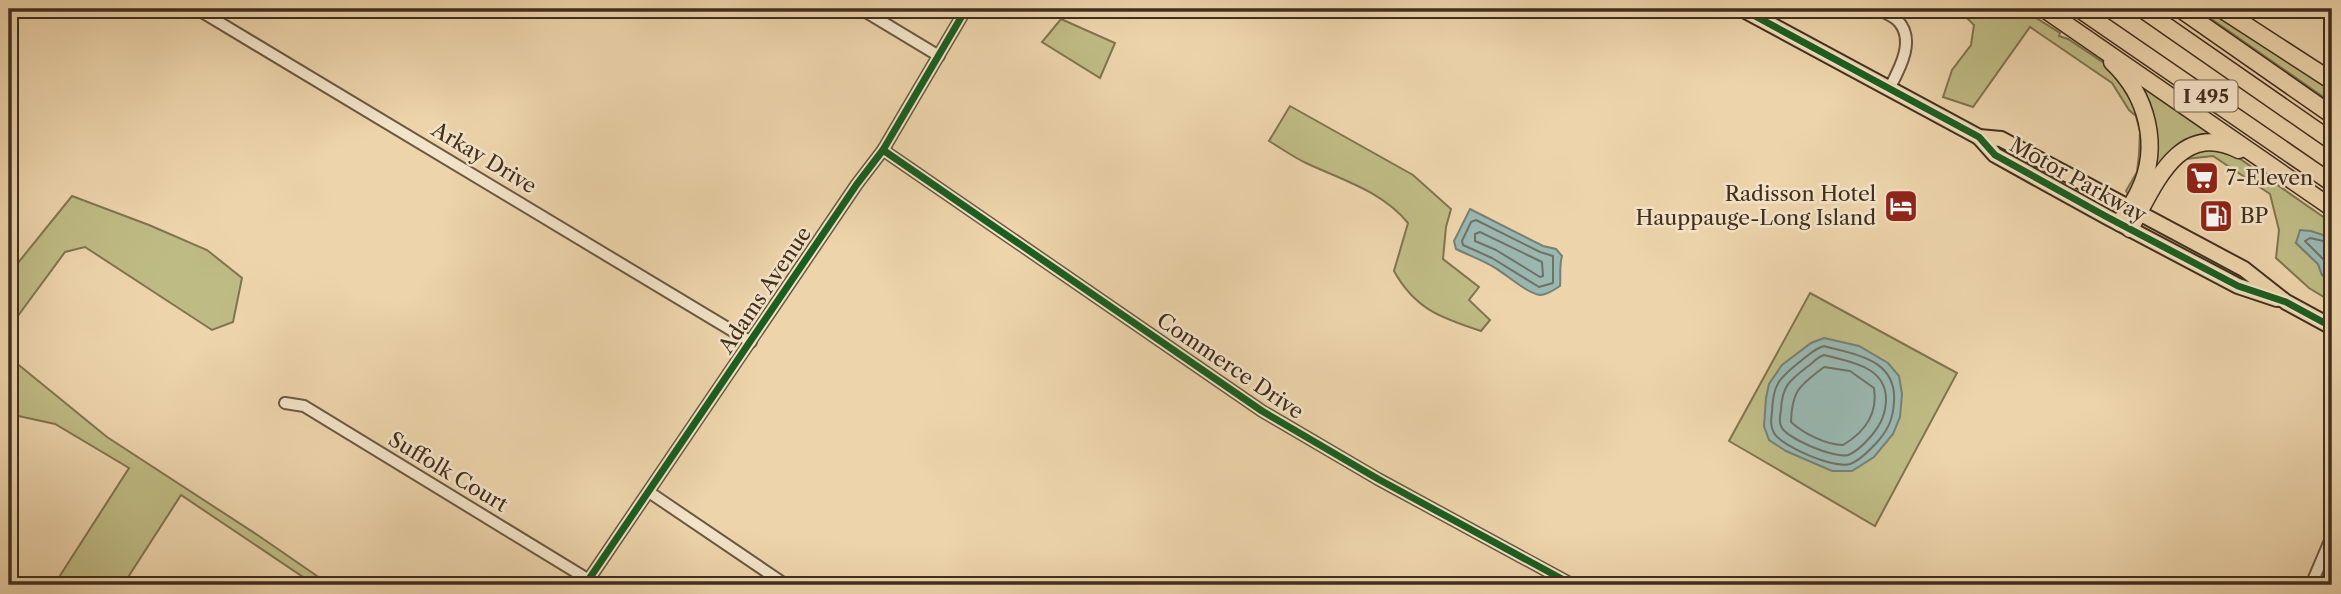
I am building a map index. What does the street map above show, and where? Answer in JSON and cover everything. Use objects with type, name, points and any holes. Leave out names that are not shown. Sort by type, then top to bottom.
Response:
[{"type":"highway","points":[[2044,9],[2332,208]]},
{"type":"highway","name":"I 495","points":[[2079,9],[2332,183]]},
{"type":"highway","name":"I 495","points":[[2142,9],[2332,141]]},
{"type":"highway","points":[[2180,9],[2332,115]]},
{"type":"highway","points":[[2221,9],[2332,81]]},
{"type":"highway","points":[[2085,37],[2128,80],[2142,103],[2148,123],[2149,160],[2134,211]]},
{"type":"highway","points":[[2125,226],[2171,160],[2180,151],[2197,144],[2209,141],[2221,143],[2285,175]]},
{"type":"main road","name":"Motor Parkway","points":[[1742,9],[1979,136],[2001,139],[2244,270],[2286,302],[2332,327]]},
{"type":"main road","name":"Motor Parkway","points":[[1979,136],[1995,155],[2125,226],[2238,286],[2286,302]]},
{"type":"street","name":"Arkay Drive","points":[[197,9],[751,342]]},
{"type":"street","points":[[861,9],[939,56]]},
{"type":"street","name":"Adams Avenue","points":[[587,583],[857,184],[883,150],[966,9]]},
{"type":"street","points":[[1877,9],[1897,20],[1907,38],[1905,51],[1889,89]]},
{"type":"street","name":"Commerce Drive","points":[[883,150],[1262,411],[1378,479],[1573,585]]},
{"type":"street","name":"Suffolk Court","points":[[285,402],[304,406],[587,583]]},
{"type":"street","points":[[649,492],[786,585]]},
{"type":"street","points":[[2311,585],[2332,536]]},
{"type":"shaded area","points":[[1958,9],[2022,9],[2060,33],[2059,36],[2107,65],[2133,95],[2145,148],[2135,187],[2128,194],[2126,191],[2137,172],[2139,154],[2140,132],[2136,116],[2129,110],[2112,83],[2030,27],[1973,107],[1943,97],[1952,70],[1971,45],[1974,25]]},
{"type":"shaded area","points":[[2197,9],[2215,9],[2332,88],[2332,103]]},
{"type":"shaded area","points":[[1061,19],[1115,43],[1100,78],[1042,42]]},
{"type":"shaded area","points":[[2146,88],[2215,134],[2181,144],[2152,172],[2142,90]]},
{"type":"shaded area","points":[[1290,106],[1413,175],[1451,209],[1443,259],[1479,287],[1469,300],[1490,320],[1481,331],[1430,310],[1402,284],[1394,271],[1408,223],[1398,212],[1374,194],[1301,161],[1269,141]]},
{"type":"shaded area","points":[[2206,147],[2233,154],[2332,223],[2332,238],[2329,236],[2296,243],[2318,264],[2322,275],[2332,283],[2332,302],[2309,288],[2276,258],[2279,230],[2270,194],[2213,156],[2186,159],[2195,150]]},
{"type":"shaded area","points":[[72,196],[207,250],[242,278],[233,322],[212,330],[85,247],[65,252],[9,328],[9,274]]},
{"type":"shaded area","points":[[1810,293],[1957,373],[1875,526],[1729,441]]},
{"type":"shaded area","points":[[9,357],[107,437],[330,585],[315,585],[181,495],[123,585],[54,585],[129,468],[55,424],[9,414]]},
{"type":"water","points":[[1470,209],[1543,246],[1556,249],[1562,256],[1560,286],[1545,294],[1534,293],[1492,266],[1456,249],[1454,241]]},
{"type":"water","points":[[2300,230],[2332,238],[2332,283],[2322,275],[2318,264],[2296,243]]},
{"type":"water","points":[[1824,338],[1859,346],[1888,363],[1899,376],[1902,394],[1900,417],[1893,434],[1874,457],[1852,471],[1832,471],[1786,451],[1769,440],[1764,426],[1769,384],[1782,365],[1811,343]]},
{"type":"cycle path","points":[[585,585],[857,184],[883,150],[966,9]]},
{"type":"cycle path","points":[[1742,9],[1979,137],[1995,155],[2107,217],[2238,286],[2286,302],[2332,327]]},
{"type":"cycle path","points":[[883,150],[1262,411],[1378,479],[1573,585]]},
{"type":"place","name":"7-Eleven","points":[[2202,178]]},
{"type":"place","name":"Radisson Hotel Hauppauge-Long Island","points":[[1901,206]]},
{"type":"place","name":"BP","points":[[2216,216]]}]
